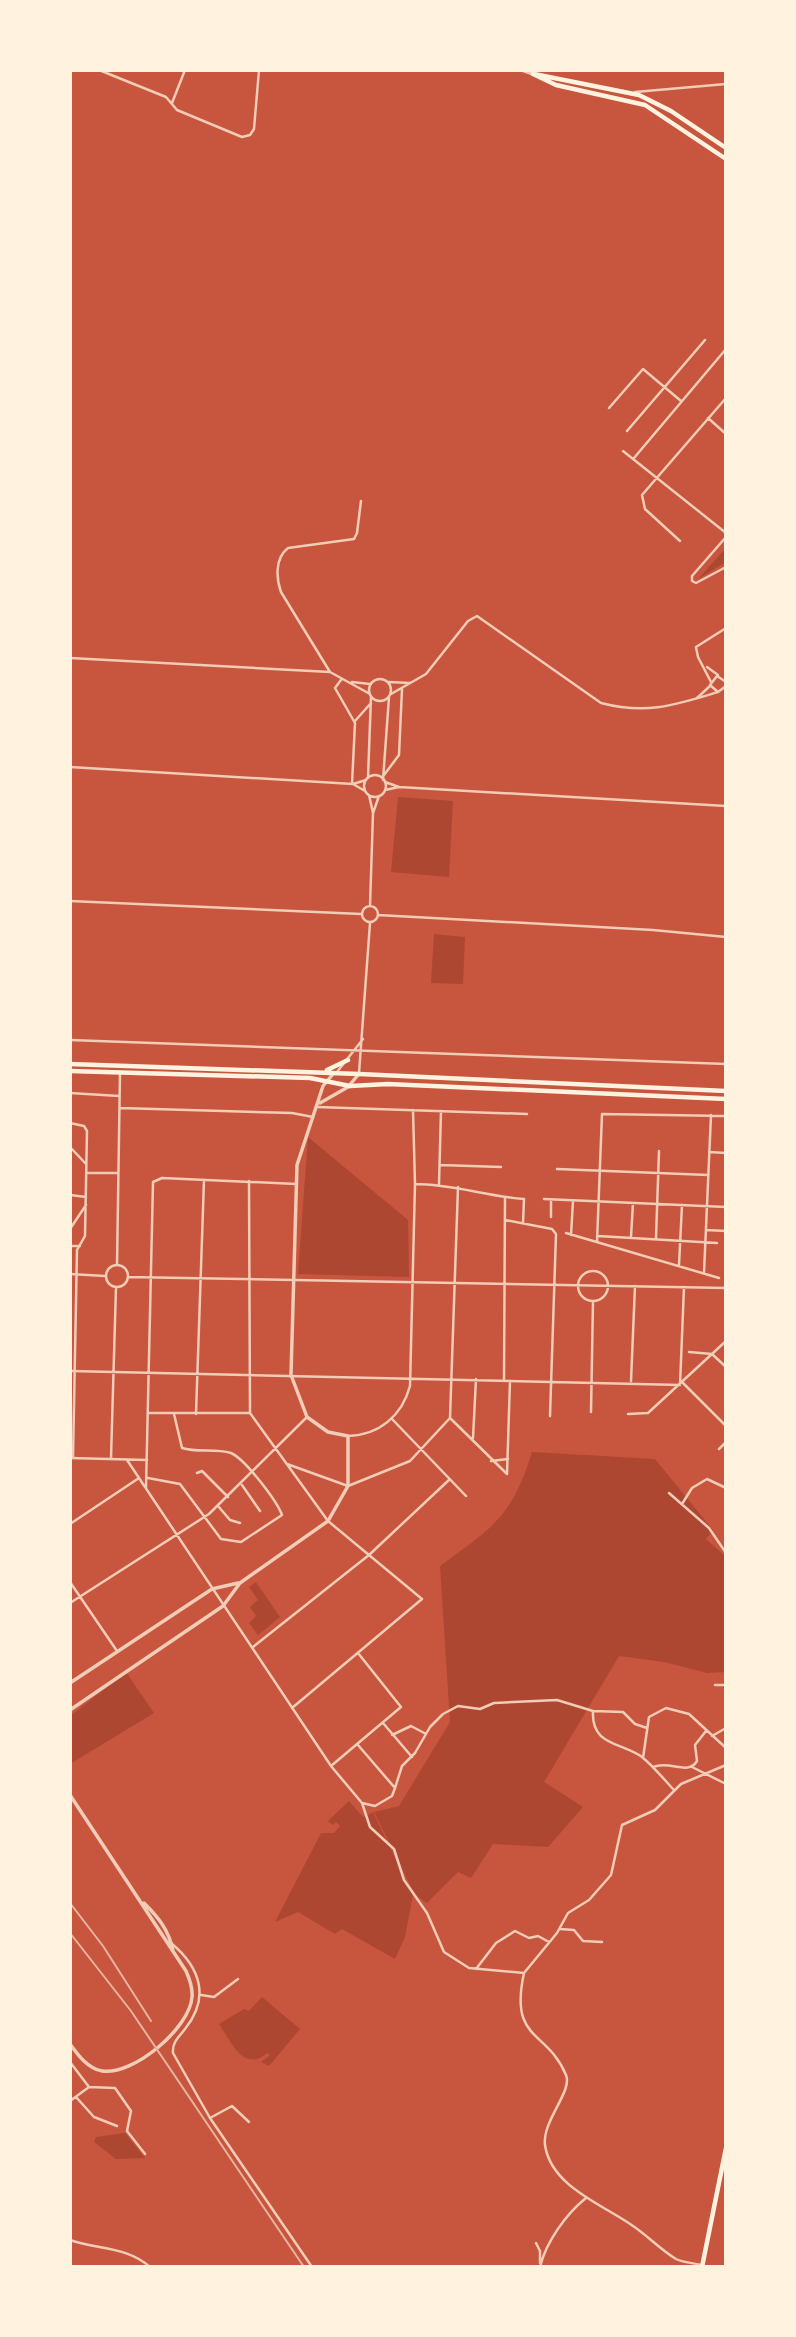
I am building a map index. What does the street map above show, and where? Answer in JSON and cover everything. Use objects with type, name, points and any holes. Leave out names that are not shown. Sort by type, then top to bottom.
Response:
[{"type":"main road","points":[[533,72],[634,93],[671,111],[726,148]]},
{"type":"main road","points":[[533,72],[556,85],[645,105],[726,159]]},
{"type":"main road","points":[[323,1071],[348,1060]]},
{"type":"main road","points":[[70,1064],[323,1071],[726,1091]]},
{"type":"main road","points":[[70,1071],[326,1080],[350,1086],[388,1084],[726,1099]]},
{"type":"main road","points":[[702,2266],[726,2148]]},
{"type":"street","points":[[99,70],[166,97],[181,112],[247,137],[254,129],[260,70]]},
{"type":"street","points":[[172,104],[185,70]]},
{"type":"street","points":[[522,70],[533,72]]},
{"type":"street","points":[[634,93],[726,83]]},
{"type":"street","points":[[627,430],[705,340]]},
{"type":"street","points":[[634,458],[726,349]]},
{"type":"street","points":[[609,408],[640,369],[681,401]]},
{"type":"street","points":[[680,541],[643,505],[644,492],[726,398]]},
{"type":"street","points":[[708,418],[726,434]]},
{"type":"street","points":[[623,451],[726,535],[692,576],[692,581],[696,583],[726,567]]},
{"type":"street","points":[[330,673],[281,592],[277,579],[280,558],[288,548],[354,539],[361,501]]},
{"type":"street","points":[[70,658],[330,673],[380,701],[426,674],[468,621],[477,616],[488,621],[557,674],[601,703],[623,708],[656,708],[691,702],[718,692],[725,685],[720,676],[702,662]]},
{"type":"street","points":[[718,692],[710,683],[696,652],[699,643],[726,628]]},
{"type":"street","points":[[691,702],[720,676]]},
{"type":"street","points":[[342,678],[335,688],[355,721],[352,784]]},
{"type":"street","points":[[349,682],[371,684],[378,679],[414,683]]},
{"type":"street","points":[[385,790],[390,696],[388,682]]},
{"type":"street","points":[[366,791],[371,684]]},
{"type":"street","points":[[384,779],[399,755],[402,689]]},
{"type":"street","points":[[355,721],[371,702]]},
{"type":"street","points":[[70,767],[352,784],[376,776],[399,787]]},
{"type":"street","points":[[70,901],[361,914],[370,906],[373,813],[369,795],[352,784]]},
{"type":"street","points":[[373,813],[385,790],[399,787],[726,806]]},
{"type":"street","points":[[369,795],[380,796]]},
{"type":"street","points":[[370,906],[376,909],[378,915]]},
{"type":"street","points":[[361,914],[363,919],[370,923]]},
{"type":"street","points":[[318,1106],[350,1086],[359,1074],[363,1050],[370,923],[378,915],[653,930],[726,937]]},
{"type":"street","points":[[70,1040],[726,1064]]},
{"type":"street","points":[[363,1040],[337,1072],[326,1080],[300,1152],[296,1184],[290,1375],[307,1417],[328,1432],[348,1436],[366,1434],[391,1419],[404,1403],[410,1380],[415,1184],[413,1110]]},
{"type":"street","points":[[117,1265],[120,1072]]},
{"type":"street","points":[[70,1093],[120,1096]]},
{"type":"street","points":[[318,1106],[527,1114]]},
{"type":"street","points":[[120,1108],[292,1113],[313,1117]]},
{"type":"street","points":[[439,1184],[441,1111]]},
{"type":"street","points":[[597,1242],[602,1114],[726,1116]]},
{"type":"street","points":[[704,1274],[711,1115]]},
{"type":"street","points":[[70,1123],[83,1126],[87,1131],[85,1236],[76,1250],[78,1275],[72,1371],[71,1458],[148,1460]]},
{"type":"street","points":[[70,1147],[86,1164]]},
{"type":"street","points":[[656,1238],[659,1151]]},
{"type":"street","points":[[709,1152],[726,1153]]},
{"type":"street","points":[[440,1165],[501,1167]]},
{"type":"street","points":[[557,1169],[708,1175]]},
{"type":"street","points":[[86,1173],[119,1173]]},
{"type":"street","points":[[146,1488],[153,1182],[162,1178],[296,1184]]},
{"type":"street","points":[[196,1414],[204,1180]]},
{"type":"street","points":[[249,1181],[250,1413],[328,1521],[422,1599],[292,1708]]},
{"type":"street","points":[[415,1184],[439,1184],[474,1194],[524,1199],[523,1223]]},
{"type":"street","points":[[287,1464],[348,1486],[401,1466],[422,1450],[450,1418],[457,1187]]},
{"type":"street","points":[[70,1195],[86,1197]]},
{"type":"street","points":[[504,1380],[505,1198]]},
{"type":"street","points":[[544,1199],[726,1207]]},
{"type":"street","points":[[551,1200],[551,1217]]},
{"type":"street","points":[[571,1235],[573,1200]]},
{"type":"street","points":[[631,1237],[633,1203]]},
{"type":"street","points":[[70,1229],[86,1205]]},
{"type":"street","points":[[679,1266],[682,1205]]},
{"type":"street","points":[[505,1220],[556,1233],[550,1416]]},
{"type":"street","points":[[706,1230],[726,1231]]},
{"type":"street","points":[[566,1233],[719,1278]]},
{"type":"street","points":[[597,1236],[717,1243]]},
{"type":"street","points":[[70,1246],[80,1246]]},
{"type":"street","points":[[106,1276],[110,1269],[117,1265]]},
{"type":"street","points":[[106,1276],[110,1285],[116,1287],[125,1283],[128,1277],[126,1270],[117,1265]]},
{"type":"street","points":[[594,1271],[604,1275],[608,1286],[604,1296],[593,1301],[583,1296],[579,1285],[583,1275],[594,1271]]},
{"type":"street","points":[[70,1274],[106,1276]]},
{"type":"street","points":[[128,1277],[726,1288]]},
{"type":"street","points":[[631,1382],[635,1286]]},
{"type":"street","points":[[111,1458],[116,1287]]},
{"type":"street","points":[[682,1384],[684,1287]]},
{"type":"street","points":[[592,1412],[593,1301]]},
{"type":"street","points":[[628,1414],[648,1413],[726,1342]]},
{"type":"street","points":[[689,1352],[712,1354],[726,1367]]},
{"type":"street","points":[[72,1371],[682,1384],[725,1423]]},
{"type":"street","points":[[473,1440],[476,1379]]},
{"type":"street","points":[[450,1418],[506,1475],[510,1380]]},
{"type":"street","points":[[149,1413],[250,1413]]},
{"type":"street","points":[[147,1478],[176,1481],[221,1539],[234,1542],[250,1538],[282,1513],[252,1474],[229,1453],[182,1448],[174,1413]]},
{"type":"street","points":[[70,1604],[218,1506],[307,1417]]},
{"type":"street","points":[[391,1419],[466,1496]]},
{"type":"street","points":[[70,1710],[223,1606],[240,1583],[328,1521],[348,1486],[348,1436]]},
{"type":"street","points":[[719,1449],[726,1442]]},
{"type":"street","points":[[491,1461],[508,1459]]},
{"type":"street","points":[[127,1460],[331,1766],[362,1803],[370,1827],[394,1849],[404,1880],[427,1913],[444,1952],[462,1965],[476,1969],[524,1973]]},
{"type":"street","points":[[197,1473],[202,1471],[228,1497]]},
{"type":"street","points":[[70,1524],[139,1478]]},
{"type":"street","points":[[252,1648],[369,1555],[450,1479]]},
{"type":"street","points":[[682,1504],[692,1489],[707,1479],[726,1488]]},
{"type":"street","points":[[242,1484],[260,1511]]},
{"type":"street","points":[[669,1493],[709,1528],[726,1553]]},
{"type":"street","points":[[218,1506],[230,1520],[240,1523]]},
{"type":"street","points":[[70,1582],[117,1651]]},
{"type":"street","points":[[70,1683],[212,1589],[240,1583]]},
{"type":"street","points":[[331,1766],[383,1724],[401,1705],[358,1653]]},
{"type":"street","points":[[715,1685],[726,1685]]},
{"type":"street","points":[[362,1803],[375,1806],[392,1796],[402,1766],[412,1757],[443,1714],[457,1706],[480,1709],[494,1703],[519,1704],[557,1700],[593,1711],[623,1712],[635,1724],[647,1728]]},
{"type":"street","points":[[643,1758],[651,1714],[668,1708],[688,1713],[726,1748]]},
{"type":"street","points":[[593,1711],[594,1726],[606,1741],[643,1758],[673,1789]]},
{"type":"street","points":[[383,1724],[412,1757]]},
{"type":"street","points":[[392,1735],[411,1726],[426,1734]]},
{"type":"street","points":[[712,1736],[726,1728]]},
{"type":"street","points":[[653,1767],[666,1763],[686,1769],[692,1767],[697,1761],[695,1745],[706,1731]]},
{"type":"street","points":[[358,1745],[395,1788]]},
{"type":"street","points":[[702,2266],[678,2260],[618,2216],[586,2198],[561,2175],[548,2155],[545,2144],[547,2124],[567,2087],[568,2078],[558,2062],[525,2025],[520,1994],[524,1973],[550,1943],[568,1913],[589,1900],[611,1875],[622,1825],[651,1813],[673,1789],[702,1773],[726,1765]]},
{"type":"street","points":[[692,1767],[726,1784]]},
{"type":"street","points":[[70,1795],[140,1899],[156,1914],[172,1943],[199,1981],[201,1995],[198,2011],[172,2049],[211,2118],[312,2267]]},
{"type":"street","points":[[70,2044],[86,2063],[102,2071],[120,2070],[163,2043],[178,2028],[192,1998],[190,1980],[150,1918],[149,1910]]},
{"type":"street","points":[[150,1918],[156,1914]]},
{"type":"street","points":[[560,1929],[574,1930],[585,1941],[602,1942]]},
{"type":"street","points":[[476,1969],[495,1942],[515,1931],[528,1938],[538,1936],[550,1943]]},
{"type":"street","points":[[160,1933],[172,1943],[174,1954]]},
{"type":"street","points":[[201,1995],[214,1997],[238,1979]]},
{"type":"street","points":[[70,2062],[89,2087]]},
{"type":"street","points":[[70,2101],[89,2087],[115,2088],[131,2111],[127,2131],[145,2154]]},
{"type":"street","points":[[76,2097],[94,2117],[117,2126]]},
{"type":"street","points":[[211,2118],[232,2106],[249,2122]]},
{"type":"street","points":[[540,2266],[568,2217],[586,2198]]},
{"type":"street","points":[[70,2240],[120,2250],[139,2257],[150,2267]]},
{"type":"street","points":[[536,2243],[540,2266]]},
{"type":"shaded area","points":[[726,548],[726,562],[698,579]]},
{"type":"shaded area","points":[[398,797],[453,801],[449,877],[391,872]]},
{"type":"shaded area","points":[[434,934],[465,937],[463,984],[431,983]]},
{"type":"shaded area","points":[[308,1137],[408,1220],[409,1277],[298,1274]]},
{"type":"shaded area","points":[[532,1452],[655,1459],[713,1530],[706,1539],[726,1557],[726,1672],[707,1673],[664,1662],[619,1656],[544,1782],[583,1807],[548,1847],[493,1844],[471,1878],[458,1872],[427,1903],[415,1895],[374,1812],[399,1806],[450,1722],[440,1566],[498,1519],[517,1492]]},
{"type":"shaded area","points":[[256,1582],[280,1617],[258,1635],[249,1623],[256,1616],[250,1607],[258,1600],[249,1587]]},
{"type":"shaded area","points":[[126,1672],[154,1713],[70,1764],[70,1716]]},
{"type":"shaded area","points":[[349,1801],[363,1817],[373,1812],[413,1895],[405,1937],[395,1959],[342,1929],[335,1934],[298,1912],[275,1922],[321,1833],[334,1833],[340,1826],[336,1822],[333,1825],[328,1821]]},
{"type":"shaded area","points":[[262,1997],[300,2029],[269,2066],[261,2062],[270,2055],[267,2053],[251,2059],[238,2052],[219,2024],[244,2009],[249,2011]]},
{"type":"shaded area","points":[[125,2133],[145,2158],[116,2159],[94,2142],[96,2137]]},
{"type":"railway","points":[[70,1903],[103,1946],[151,2021]]},
{"type":"railway","points":[[70,1933],[131,2011],[304,2267]]}]
